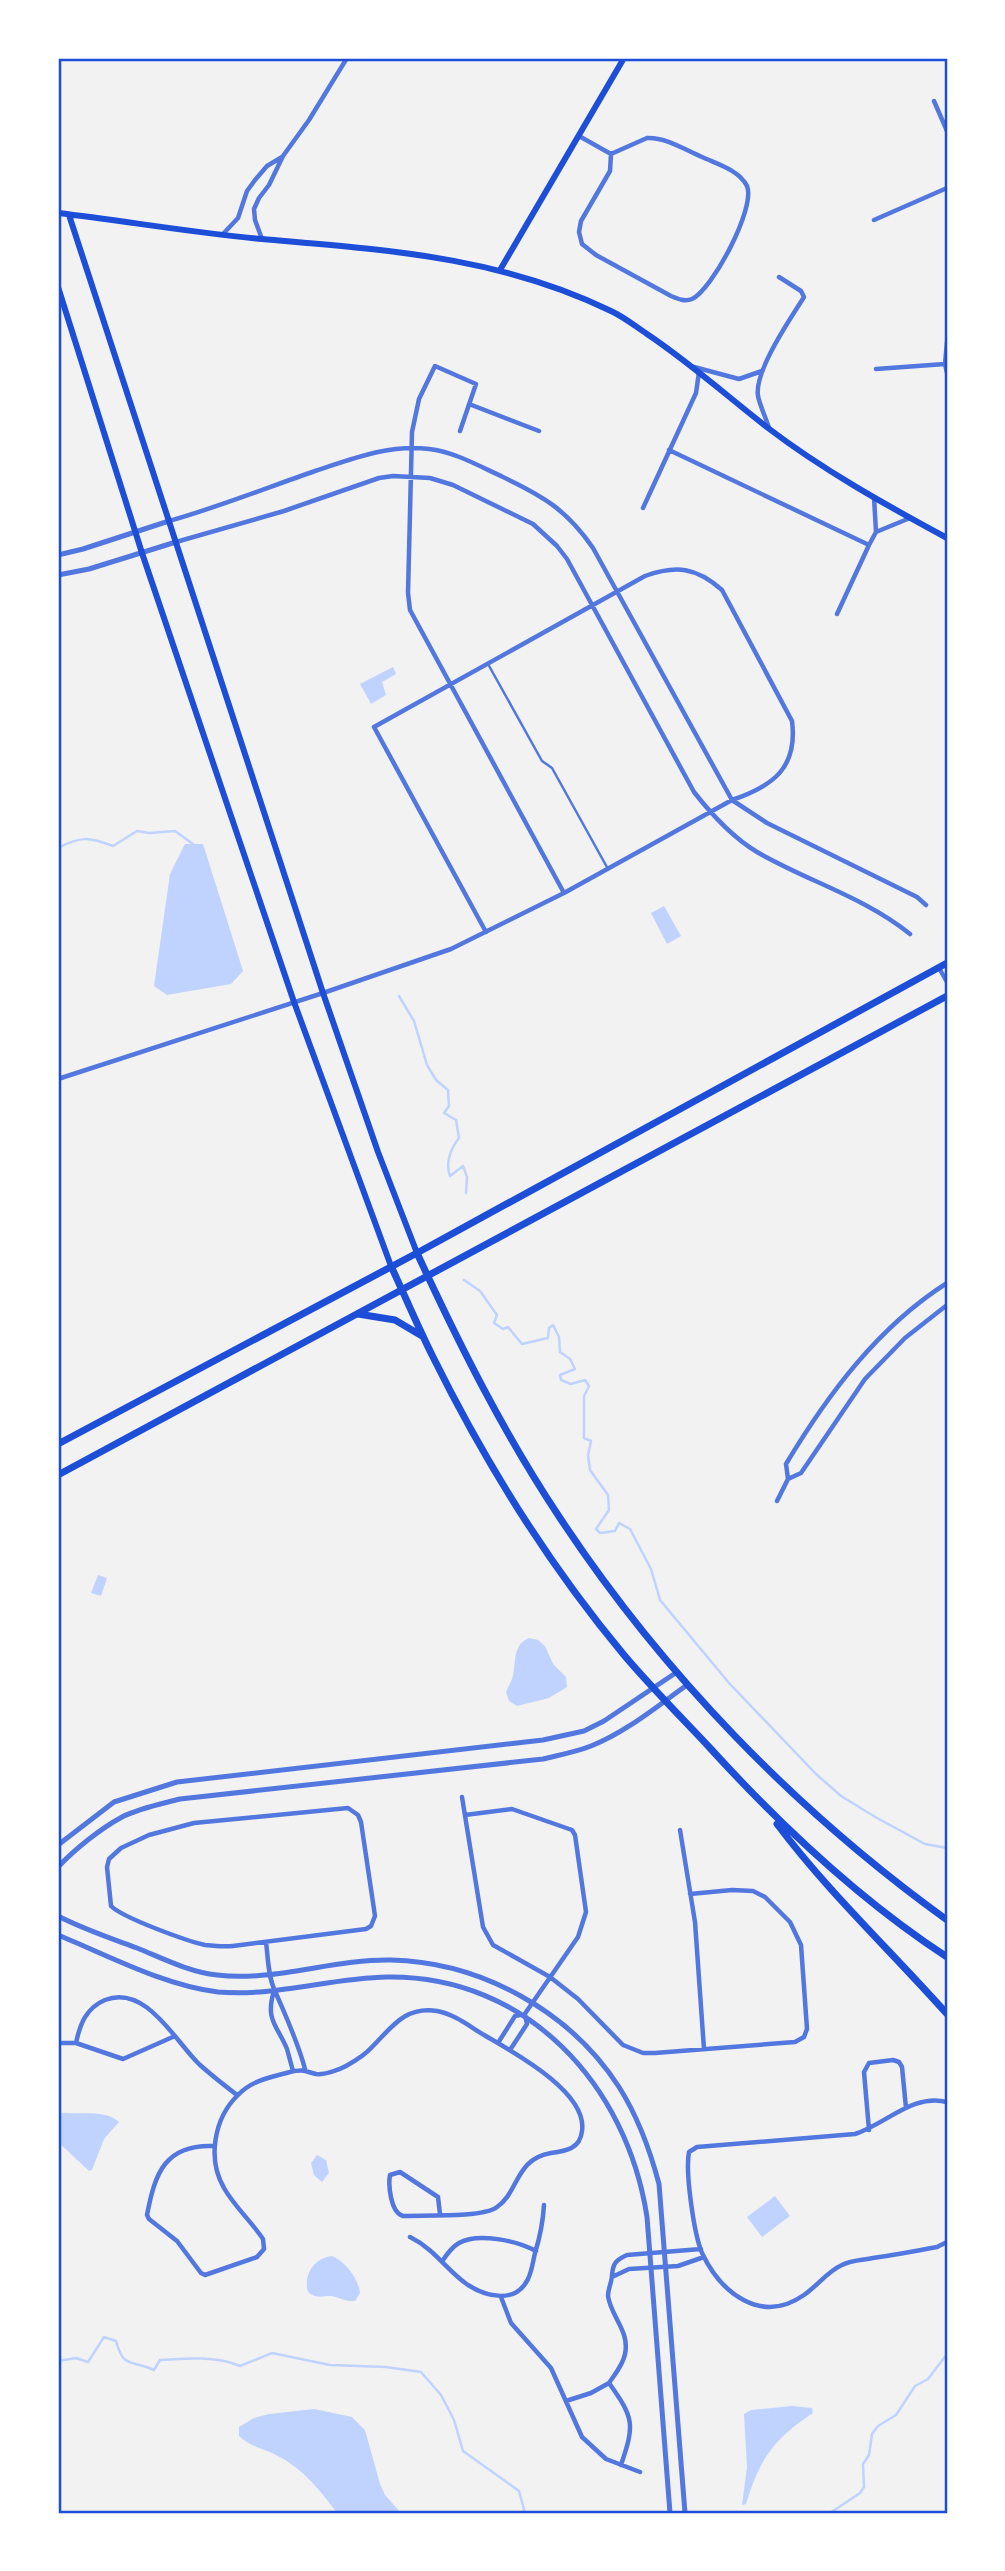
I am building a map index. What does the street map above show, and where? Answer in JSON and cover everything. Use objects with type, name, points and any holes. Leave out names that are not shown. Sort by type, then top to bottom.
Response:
[{"type":"main road","points":[[499,270],[624,58]]},
{"type":"main road","points":[[58,214],[262,239],[435,256],[499,270],[559,288],[614,312],[692,366],[769,429],[874,497],[947,538]]},
{"type":"main road","points":[[69,215],[323,993],[378,1152],[416,1253],[481,1385],[558,1517],[601,1578],[687,1685],[782,1783],[867,1857],[947,1920]]},
{"type":"main road","points":[[58,287],[142,553],[293,1002],[391,1266],[423,1337],[466,1418],[530,1525],[625,1656],[766,1809],[834,1872],[918,1938],[947,1957]]},
{"type":"main road","points":[[58,1444],[416,1253],[947,963]]},
{"type":"main road","points":[[58,1475],[947,996]]},
{"type":"main road","points":[[357,1314],[395,1320],[423,1337]]},
{"type":"main road","points":[[766,1809],[807,1864],[885,1944],[947,2014]]},
{"type":"street","points":[[262,239],[254,209],[283,156],[347,58]]},
{"type":"street","points":[[933,101],[947,131]]},
{"type":"street","points":[[579,136],[611,154]]},
{"type":"street","points":[[647,138],[656,138],[736,173],[746,186],[747,208],[736,238],[703,289],[692,299],[671,296],[596,255],[582,244],[580,226],[610,171],[611,154],[647,138]]},
{"type":"street","points":[[223,234],[238,218],[243,200],[255,180],[267,166],[283,156]]},
{"type":"street","points":[[874,220],[947,188]]},
{"type":"street","points":[[769,429],[758,399],[763,370],[804,297],[801,291],[779,277]]},
{"type":"street","points":[[947,342],[947,373]]},
{"type":"street","points":[[876,369],[945,364]]},
{"type":"street","points":[[460,431],[476,384],[435,366],[419,399],[413,423],[408,593],[410,610],[564,893]]},
{"type":"street","points":[[692,366],[739,379],[763,370]]},
{"type":"street","points":[[643,508],[696,393],[699,372]]},
{"type":"street","points":[[469,404],[539,431]]},
{"type":"street","points":[[58,555],[212,509],[240,496],[386,450],[428,449],[452,455],[550,501],[580,529],[732,800],[766,823],[917,897],[926,905]]},
{"type":"street","points":[[669,450],[869,545]]},
{"type":"street","points":[[58,575],[89,569],[284,511],[379,478],[410,476],[453,485],[533,524],[557,546],[593,606],[694,792],[733,835],[757,852],[886,915],[910,934]]},
{"type":"street","points":[[837,614],[876,531],[874,497]]},
{"type":"street","points":[[876,531],[909,518]]},
{"type":"street","points":[[58,1079],[323,993],[451,948],[486,932],[564,893],[732,800],[752,793],[785,769],[795,740],[792,721],[722,590],[710,579],[673,568],[645,576],[374,727],[486,932]]},
{"type":"street","points":[[939,968],[947,982]]},
{"type":"street","points":[[777,1501],[788,1479],[786,1464],[843,1378],[893,1325],[947,1283]]},
{"type":"street","points":[[788,1479],[801,1473],[865,1379],[905,1338],[947,1305]]},
{"type":"street","points":[[58,1844],[114,1802],[177,1782],[543,1740],[584,1731],[604,1721],[677,1672]]},
{"type":"street","points":[[58,1867],[122,1817],[149,1807],[180,1799],[543,1759],[589,1747],[631,1724],[687,1685]]},
{"type":"street","points":[[462,1797],[487,1938],[500,1951],[550,1976],[578,1999],[623,2045],[632,2050],[655,2053],[795,2042],[804,2038],[807,2029],[802,1948],[790,1922],[765,1897],[743,1890],[690,1894]]},
{"type":"street","points":[[340,1808],[355,1812],[361,1822],[374,1911],[371,1926],[356,1931],[266,1942],[233,1946],[202,1944],[116,1910],[109,1901],[109,1859],[129,1844],[170,1828],[194,1823],[340,1808]]},
{"type":"street","points":[[465,1815],[512,1809],[572,1830],[575,1835],[586,1912],[578,1937],[524,2015],[515,2016],[498,2043]]},
{"type":"street","points":[[680,1830],[695,1922],[704,2049]]},
{"type":"street","points":[[58,1916],[169,1961],[204,1972],[239,1976],[349,1962],[391,1960],[424,1963],[488,1980],[533,2002],[570,2032],[618,2086],[649,2149],[659,2184],[685,2513]]},
{"type":"street","points":[[58,1935],[160,1977],[217,1992],[274,1990],[349,1979],[390,1977],[422,1980],[478,1993],[524,2015],[585,2071],[603,2094],[620,2124],[642,2187],[670,2513]]},
{"type":"street","points":[[266,1942],[274,1990],[298,2043],[305,2069]]},
{"type":"street","points":[[274,1990],[269,2006],[271,2019],[286,2047],[293,2071]]},
{"type":"street","points":[[76,2043],[83,2018],[91,2009],[110,1998],[145,2006],[199,2063],[237,2095]]},
{"type":"street","points":[[214,2146],[189,2147],[166,2160],[158,2173],[147,2215],[177,2241],[205,2275],[257,2257],[264,2249],[263,2239],[224,2188],[215,2162],[214,2146],[222,2118],[237,2095],[263,2078],[305,2069],[319,2074],[342,2068],[370,2050],[402,2016],[424,2010],[447,2013],[541,2070],[575,2105],[582,2117],[582,2135],[574,2147],[567,2151],[543,2155],[527,2165],[499,2207],[480,2213],[440,2214],[398,2215],[390,2175],[400,2172],[435,2194],[439,2200],[440,2214]]},
{"type":"street","points":[[510,2050],[527,2024],[524,2015]]},
{"type":"street","points":[[58,2043],[76,2043],[123,2059],[175,2036]]},
{"type":"street","points":[[869,2130],[864,2071],[869,2063],[893,2060],[899,2062],[902,2067],[906,2108]]},
{"type":"street","points":[[947,2102],[930,2099],[906,2108],[869,2130],[841,2136],[693,2149],[688,2161],[691,2202],[704,2257],[722,2284],[734,2296],[747,2303],[761,2307],[797,2300],[845,2263],[937,2247],[947,2242]]},
{"type":"street","points":[[410,2237],[431,2249],[465,2283],[481,2292],[508,2296],[523,2287],[529,2277],[544,2205]]},
{"type":"street","points":[[443,2260],[460,2242],[479,2239],[515,2242],[536,2251]]},
{"type":"street","points":[[566,2401],[591,2393],[609,2383],[625,2355],[622,2326],[608,2296],[613,2264],[623,2257],[701,2249]]},
{"type":"street","points":[[612,2277],[623,2270],[678,2266],[704,2257]]},
{"type":"street","points":[[501,2297],[511,2323],[551,2368],[582,2437],[606,2459],[640,2472]]},
{"type":"street","points":[[609,2383],[629,2413],[630,2438],[621,2465]]},
{"type":"lane","points":[[488,664],[542,761],[552,768],[608,869]]},
{"type":"water","points":[[393,667],[396,674],[382,682],[386,695],[371,704],[360,684]]},
{"type":"water","points":[[185,844],[203,844],[243,971],[231,984],[167,995],[154,986],[170,874]]},
{"type":"water","points":[[664,906],[681,936],[667,944],[651,913]]},
{"type":"water","points":[[98,1575],[107,1578],[101,1596],[91,1593]]},
{"type":"water","points":[[529,1638],[538,1640],[545,1646],[553,1664],[566,1677],[567,1687],[549,1698],[517,1706],[509,1701],[506,1692],[520,1644]]},
{"type":"water","points":[[58,2112],[106,2115],[119,2122],[104,2139],[92,2170],[89,2171],[58,2142]]},
{"type":"water","points":[[317,2155],[326,2160],[329,2173],[322,2182],[314,2175],[311,2163]]},
{"type":"water","points":[[775,2196],[790,2216],[762,2237],[747,2217]]},
{"type":"water","points":[[332,2256],[354,2276],[360,2293],[355,2301],[316,2296],[308,2292],[307,2279],[311,2268],[320,2260]]},
{"type":"water","points":[[792,2406],[812,2408],[813,2413],[788,2432],[770,2451],[757,2474],[746,2504],[742,2505],[747,2467],[744,2414],[751,2410]]},
{"type":"water","points":[[314,2409],[352,2417],[365,2430],[380,2484],[385,2495],[401,2513],[337,2513],[318,2489],[295,2467],[239,2436],[239,2427],[254,2418]]},
{"type":"waterway","points":[[58,848],[85,839],[113,846],[137,831],[175,831],[193,844]]},
{"type":"waterway","points":[[399,996],[414,1021],[427,1065],[436,1080],[448,1090],[449,1106],[444,1113],[456,1120],[459,1138],[448,1166],[450,1176],[463,1166],[467,1177],[466,1193]]},
{"type":"waterway","points":[[464,1280],[480,1291],[497,1315],[494,1323],[503,1329],[508,1327],[522,1344],[548,1338],[549,1328],[553,1325],[559,1337],[560,1352],[570,1359],[575,1369],[560,1375],[561,1380],[571,1384],[585,1380],[589,1386],[584,1396],[584,1438],[591,1441],[588,1455],[590,1470],[608,1495],[609,1510],[596,1529],[600,1533],[615,1531],[619,1523],[630,1529],[651,1569],[660,1600],[729,1683],[816,1774],[841,1796],[877,1818],[925,1844],[947,1848]]},
{"type":"waterway","points":[[58,2361],[76,2358],[88,2362],[104,2337],[116,2341],[125,2360],[154,2370],[160,2360],[212,2359],[240,2366],[272,2353],[330,2365],[386,2367],[421,2372],[441,2395],[454,2420],[463,2451],[519,2491],[525,2513]]},
{"type":"waterway","points":[[830,2513],[860,2493],[864,2487],[863,2464],[869,2455],[872,2434],[878,2426],[896,2415],[915,2386],[928,2379],[947,2354]]}]
